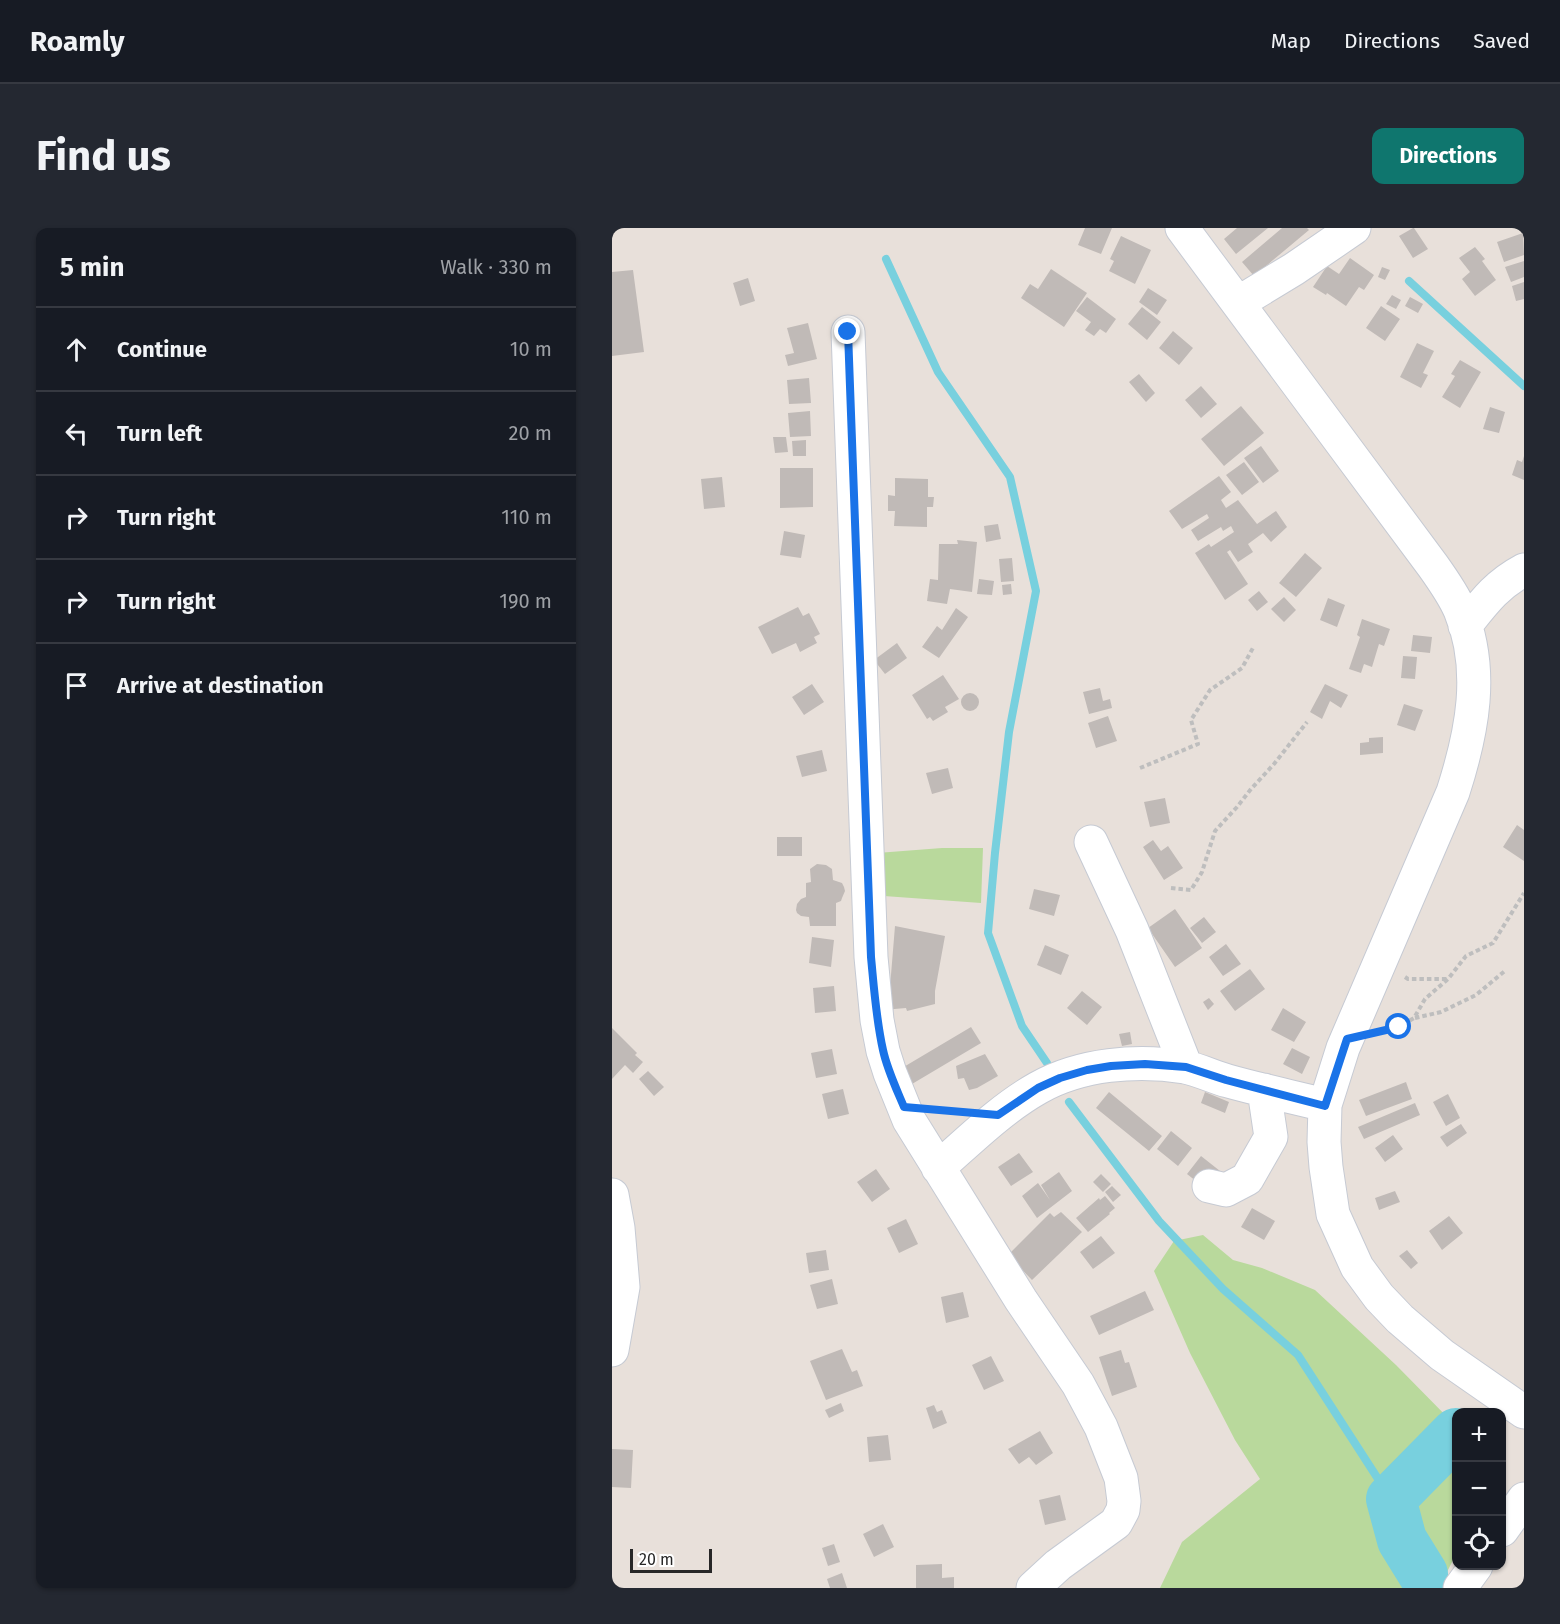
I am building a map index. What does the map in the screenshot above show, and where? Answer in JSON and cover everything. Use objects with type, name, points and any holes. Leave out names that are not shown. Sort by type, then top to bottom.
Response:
[{"type":"street","points":[[1182,228],[1433,566],[1460,610],[1465,626],[1473,664],[1475,691],[1465,755],[1454,792],[1347,1039],[1325,1106],[1324,1142],[1333,1214],[1357,1267],[1379,1297],[1400,1319],[1442,1355],[1524,1412]]},
{"type":"street","points":[[1238,303],[1354,228]]},
{"type":"street","points":[[848,332],[871,957],[883,1051],[909,1120],[1021,1300],[1086,1399],[1101,1427],[1124,1492],[1123,1510],[1116,1523],[1058,1565],[1033,1588]]},
{"type":"street","points":[[1465,626],[1491,592],[1524,570]]},
{"type":"street","points":[[1091,842],[1132,930],[1186,1067]]},
{"type":"street","points":[[938,1168],[998,1115],[1038,1088],[1060,1078],[1111,1066],[1145,1064],[1186,1067],[1325,1106]]},
{"type":"street","points":[[1209,1186],[1226,1190],[1247,1179],[1272,1137],[1264,1090]]},
{"type":"street","points":[[612,1195],[618,1228],[623,1287],[612,1350]]},
{"type":"street","points":[[1506,1524],[1524,1499]]},
{"type":"street","points":[[1460,1588],[1473,1570]]},
{"type":"path","points":[[1140,768],[1198,744],[1191,720],[1210,690],[1242,668],[1254,646]]},
{"type":"path","points":[[1171,888],[1191,890],[1202,872],[1215,831],[1307,722]]},
{"type":"path","points":[[1414,1018],[1425,999],[1448,979],[1466,956],[1493,943],[1524,893]]},
{"type":"path","points":[[1382,957],[1408,980],[1448,979]]},
{"type":"path","points":[[1347,1039],[1399,1027],[1414,1018],[1441,1012],[1476,995],[1506,970]]},
{"type":"path","points":[[904,1107],[998,1115]]},
{"type":"green space","points":[[942,848],[983,848],[981,903],[884,896],[877,853]]},
{"type":"green space","points":[[1203,1235],[1233,1260],[1262,1268],[1315,1290],[1396,1365],[1452,1422],[1452,1562],[1439,1588],[1160,1588],[1182,1542],[1260,1479],[1235,1440],[1190,1353],[1154,1271],[1174,1241]]},
{"type":"building","points":[[1085,228],[1112,228],[1101,254],[1078,245]]},
{"type":"building","points":[[1237,228],[1268,228],[1236,254],[1224,239]]},
{"type":"building","points":[[1282,228],[1307,228],[1309,230],[1254,276],[1242,262]]},
{"type":"building","points":[[1413,228],[1428,249],[1413,258],[1399,236]]},
{"type":"building","points":[[1523,233],[1524,255],[1504,262],[1497,242]]},
{"type":"building","points":[[1121,236],[1151,250],[1135,284],[1109,271],[1114,261],[1110,259]]},
{"type":"building","points":[[1475,247],[1485,259],[1482,261],[1496,280],[1475,296],[1462,279],[1470,272],[1459,258]]},
{"type":"building","points":[[1350,258],[1374,275],[1364,290],[1359,287],[1346,306],[1313,287],[1327,266],[1339,274]]},
{"type":"building","points":[[1524,261],[1524,277],[1511,282],[1505,267]]},
{"type":"building","points":[[1382,267],[1390,270],[1385,280],[1378,277]]},
{"type":"building","points":[[1051,269],[1087,293],[1064,327],[1021,298],[1030,284],[1038,289]]},
{"type":"building","points":[[633,270],[644,352],[612,356],[612,272]]},
{"type":"building","points":[[748,278],[755,301],[740,306],[733,283]]},
{"type":"building","points":[[1524,282],[1524,299],[1516,301],[1512,286]]},
{"type":"building","points":[[1148,288],[1167,300],[1157,315],[1139,302]]},
{"type":"building","points":[[1392,295],[1401,300],[1396,309],[1386,304]]},
{"type":"building","points":[[1087,297],[1116,319],[1106,333],[1100,329],[1094,336],[1085,330],[1091,322],[1076,311]]},
{"type":"building","points":[[1410,297],[1423,304],[1418,313],[1405,306]]},
{"type":"building","points":[[1381,306],[1400,319],[1385,341],[1366,328]]},
{"type":"building","points":[[1142,307],[1161,322],[1147,340],[1128,324]]},
{"type":"building","points":[[808,323],[817,359],[788,366],[785,355],[794,353],[787,328]]},
{"type":"building","points":[[1173,331],[1193,348],[1179,365],[1159,348]]},
{"type":"building","points":[[1417,343],[1434,351],[1423,373],[1428,375],[1421,388],[1400,377]]},
{"type":"building","points":[[1460,360],[1481,372],[1460,408],[1442,397],[1455,376],[1451,374]]},
{"type":"building","points":[[1139,374],[1155,393],[1146,402],[1129,382]]},
{"type":"building","points":[[809,378],[811,403],[789,404],[787,380]]},
{"type":"building","points":[[1201,386],[1217,404],[1201,418],[1185,400]]},
{"type":"building","points":[[1241,406],[1264,433],[1224,466],[1201,439]]},
{"type":"building","points":[[1490,407],[1505,412],[1499,433],[1483,429]]},
{"type":"building","points":[[810,411],[811,436],[790,437],[788,413]]},
{"type":"building","points":[[773,437],[786,437],[788,452],[775,453]]},
{"type":"building","points":[[806,440],[806,456],[793,456],[792,441]]},
{"type":"building","points":[[1261,446],[1279,471],[1263,483],[1244,458]]},
{"type":"building","points":[[1524,456],[1524,480],[1512,475],[1517,460],[1522,462]]},
{"type":"building","points":[[1244,462],[1259,482],[1242,495],[1226,475]]},
{"type":"building","points":[[780,468],[813,468],[813,507],[780,508]]},
{"type":"building","points":[[1219,476],[1231,492],[1221,500],[1226,508],[1238,500],[1257,524],[1276,511],[1287,527],[1271,542],[1263,533],[1248,544],[1253,552],[1238,562],[1230,550],[1227,552],[1248,584],[1225,600],[1195,553],[1209,544],[1211,547],[1234,532],[1231,526],[1223,531],[1221,527],[1198,541],[1191,530],[1209,518],[1207,514],[1182,529],[1169,511]]},
{"type":"building","points":[[722,477],[725,507],[704,509],[701,479]]},
{"type":"building","points":[[895,478],[928,479],[928,497],[934,497],[933,507],[927,507],[927,527],[894,526],[895,511],[888,511],[888,495],[895,496]]},
{"type":"building","points":[[998,524],[1001,539],[986,542],[984,526]]},
{"type":"building","points":[[784,531],[805,535],[801,558],[780,555]]},
{"type":"building","points":[[957,540],[977,542],[972,592],[950,589],[947,604],[927,601],[930,579],[938,580],[939,544],[958,544]]},
{"type":"building","points":[[1305,553],[1322,568],[1296,597],[1279,583]]},
{"type":"building","points":[[1012,558],[1014,581],[1001,582],[999,559]]},
{"type":"building","points":[[979,579],[994,581],[992,595],[977,594]]},
{"type":"building","points":[[1011,584],[1012,594],[1003,595],[1002,585]]},
{"type":"building","points":[[1259,591],[1268,602],[1257,611],[1248,600]]},
{"type":"building","points":[[1284,597],[1296,610],[1284,622],[1271,609]]},
{"type":"building","points":[[1328,598],[1345,605],[1337,627],[1320,620]]},
{"type":"building","points":[[798,607],[803,616],[809,613],[820,634],[814,637],[817,643],[800,652],[796,643],[772,654],[758,627]]},
{"type":"building","points":[[956,608],[968,617],[939,658],[922,647],[937,626],[942,630]]},
{"type":"building","points":[[1362,619],[1390,629],[1384,646],[1379,644],[1372,667],[1364,664],[1361,673],[1349,669],[1360,637],[1357,635]]},
{"type":"building","points":[[1413,635],[1432,637],[1430,653],[1411,651]]},
{"type":"building","points":[[897,643],[907,658],[885,674],[874,660]]},
{"type":"building","points":[[1403,656],[1417,657],[1415,679],[1401,678]]},
{"type":"building","points":[[943,675],[959,699],[945,707],[948,712],[933,721],[930,717],[927,719],[912,695]]},
{"type":"building","points":[[812,684],[824,702],[804,715],[792,697]]},
{"type":"building","points":[[1325,684],[1348,695],[1341,708],[1330,701],[1322,719],[1310,712]]},
{"type":"building","points":[[1100,688],[1103,701],[1110,699],[1112,708],[1089,714],[1083,692]]},
{"type":"building","points":[[970,693],[976,696],[979,702],[976,708],[970,711],[964,708],[961,702],[964,696]]},
{"type":"building","points":[[1404,704],[1423,710],[1415,731],[1397,725]]},
{"type":"building","points":[[1108,716],[1117,741],[1096,748],[1088,723]]},
{"type":"building","points":[[1383,737],[1383,753],[1360,755],[1360,743],[1369,742],[1369,738]]},
{"type":"building","points":[[822,750],[827,771],[802,777],[796,756]]},
{"type":"building","points":[[948,768],[953,788],[932,794],[926,773]]},
{"type":"building","points":[[1165,798],[1170,823],[1150,827],[1144,802]]},
{"type":"building","points":[[1517,825],[1524,830],[1524,861],[1503,847]]},
{"type":"building","points":[[777,837],[802,837],[802,856],[777,856]]},
{"type":"building","points":[[1153,840],[1161,851],[1168,846],[1183,868],[1164,880],[1143,847]]},
{"type":"building","points":[[817,864],[826,865],[832,869],[833,880],[842,883],[844,887],[845,891],[841,901],[836,903],[836,926],[810,926],[809,917],[801,916],[796,910],[797,904],[806,897],[806,883],[811,882],[810,869]]},
{"type":"building","points":[[1034,889],[1060,895],[1054,916],[1029,909]]},
{"type":"building","points":[[1175,909],[1202,948],[1175,967],[1148,928]]},
{"type":"building","points":[[1204,917],[1216,932],[1202,943],[1190,928]]},
{"type":"building","points":[[895,926],[945,936],[935,991],[935,1004],[907,1011],[906,1008],[883,1010],[890,987]]},
{"type":"building","points":[[812,937],[834,940],[831,967],[809,963]]},
{"type":"building","points":[[1226,944],[1241,964],[1223,976],[1209,957]]},
{"type":"building","points":[[1045,945],[1069,955],[1061,975],[1037,965]]},
{"type":"building","points":[[1250,969],[1265,989],[1235,1011],[1220,991]]},
{"type":"building","points":[[834,986],[836,1011],[815,1013],[813,988]]},
{"type":"building","points":[[1082,991],[1102,1007],[1087,1025],[1067,1008]]},
{"type":"building","points":[[1209,998],[1214,1004],[1208,1010],[1203,1002]]},
{"type":"building","points":[[1283,1008],[1306,1022],[1294,1042],[1271,1030]]},
{"type":"building","points":[[971,1027],[981,1043],[912,1084],[902,1068]]},
{"type":"building","points":[[612,1028],[643,1062],[633,1073],[625,1065],[612,1079]]},
{"type":"building","points":[[1130,1032],[1132,1044],[1122,1046],[1119,1034]]},
{"type":"building","points":[[1292,1048],[1310,1057],[1302,1074],[1283,1064]]},
{"type":"building","points":[[832,1049],[837,1074],[816,1078],[811,1053]]},
{"type":"building","points":[[985,1054],[998,1076],[969,1090],[964,1078],[958,1079],[956,1066]]},
{"type":"building","points":[[648,1071],[664,1087],[654,1096],[639,1079]]},
{"type":"building","points":[[1406,1082],[1412,1099],[1366,1116],[1359,1100]]},
{"type":"building","points":[[843,1089],[849,1114],[828,1119],[822,1094]]},
{"type":"building","points":[[1109,1092],[1162,1136],[1149,1151],[1096,1108]]},
{"type":"building","points":[[1205,1092],[1229,1102],[1225,1113],[1201,1103]]},
{"type":"building","points":[[1448,1094],[1460,1118],[1446,1126],[1433,1102]]},
{"type":"building","points":[[1415,1103],[1420,1115],[1364,1139],[1358,1127]]},
{"type":"building","points":[[1461,1124],[1467,1133],[1447,1147],[1440,1137]]},
{"type":"building","points":[[1171,1131],[1192,1148],[1178,1166],[1157,1149]]},
{"type":"building","points":[[1393,1135],[1403,1149],[1385,1162],[1375,1148]]},
{"type":"building","points":[[1019,1153],[1033,1172],[1011,1186],[998,1167]]},
{"type":"building","points":[[1201,1156],[1220,1171],[1206,1189],[1187,1174]]},
{"type":"building","points":[[876,1169],[890,1189],[872,1202],[857,1182]]},
{"type":"building","points":[[1059,1172],[1072,1191],[1037,1218],[1022,1196],[1038,1183],[1050,1200],[1041,1185]]},
{"type":"building","points":[[1101,1174],[1111,1184],[1103,1192],[1093,1182]]},
{"type":"building","points":[[1112,1186],[1121,1195],[1113,1202],[1105,1192]]},
{"type":"building","points":[[1395,1191],[1400,1202],[1379,1210],[1375,1198]]},
{"type":"building","points":[[1105,1196],[1115,1208],[1088,1232],[1076,1218],[1099,1198],[1100,1200]]},
{"type":"building","points":[[1252,1208],[1275,1221],[1264,1240],[1241,1227]]},
{"type":"building","points":[[1061,1212],[1082,1232],[1032,1280],[1008,1255],[1050,1213],[1054,1217]]},
{"type":"building","points":[[1449,1216],[1463,1233],[1442,1250],[1429,1231]]},
{"type":"building","points":[[906,1219],[918,1244],[899,1253],[887,1228]]},
{"type":"building","points":[[1101,1236],[1115,1253],[1093,1269],[1080,1252]]},
{"type":"building","points":[[826,1250],[829,1270],[809,1273],[806,1253]]},
{"type":"building","points":[[1407,1250],[1418,1263],[1411,1269],[1399,1256]]},
{"type":"building","points":[[832,1279],[838,1304],[817,1309],[810,1285]]},
{"type":"building","points":[[1145,1291],[1154,1310],[1099,1335],[1090,1316]]},
{"type":"building","points":[[963,1292],[969,1317],[946,1323],[941,1297]]},
{"type":"building","points":[[842,1349],[852,1372],[857,1370],[863,1386],[826,1400],[810,1361]]},
{"type":"building","points":[[1121,1350],[1125,1363],[1129,1362],[1137,1387],[1112,1396],[1099,1357]]},
{"type":"building","points":[[991,1356],[1004,1381],[984,1390],[972,1365]]},
{"type":"building","points":[[841,1403],[844,1411],[829,1418],[825,1410]]},
{"type":"building","points":[[934,1405],[937,1412],[942,1410],[947,1423],[933,1429],[926,1408]]},
{"type":"building","points":[[1040,1431],[1053,1453],[1036,1465],[1029,1457],[1019,1464],[1008,1449]]},
{"type":"building","points":[[888,1435],[891,1460],[869,1462],[867,1437]]},
{"type":"building","points":[[612,1449],[633,1450],[631,1488],[612,1487]]},
{"type":"building","points":[[1060,1495],[1066,1520],[1045,1525],[1039,1500]]},
{"type":"building","points":[[883,1524],[894,1547],[874,1557],[863,1534]]},
{"type":"building","points":[[834,1544],[840,1562],[828,1566],[822,1548]]},
{"type":"building","points":[[942,1564],[942,1578],[954,1577],[954,1588],[916,1588],[916,1565]]},
{"type":"building","points":[[842,1573],[847,1588],[830,1588],[827,1579]]},
{"type":"waterway","points":[[886,259],[938,372],[1010,477],[1036,591],[1009,732],[988,933],[1022,1026],[1047,1063]]},
{"type":"waterway","points":[[1409,281],[1524,386]]},
{"type":"waterway","points":[[1069,1102],[1159,1221],[1223,1289],[1298,1355],[1391,1499]]},
{"type":"waterway","points":[[1423,1574],[1402,1540],[1391,1499],[1452,1437]]},
{"type":"route","points":[[848,332],[871,957],[883,1051],[904,1107],[998,1115],[1038,1088],[1060,1078],[1111,1066],[1145,1064],[1186,1067],[1325,1106],[1347,1039],[1399,1027]]}]
